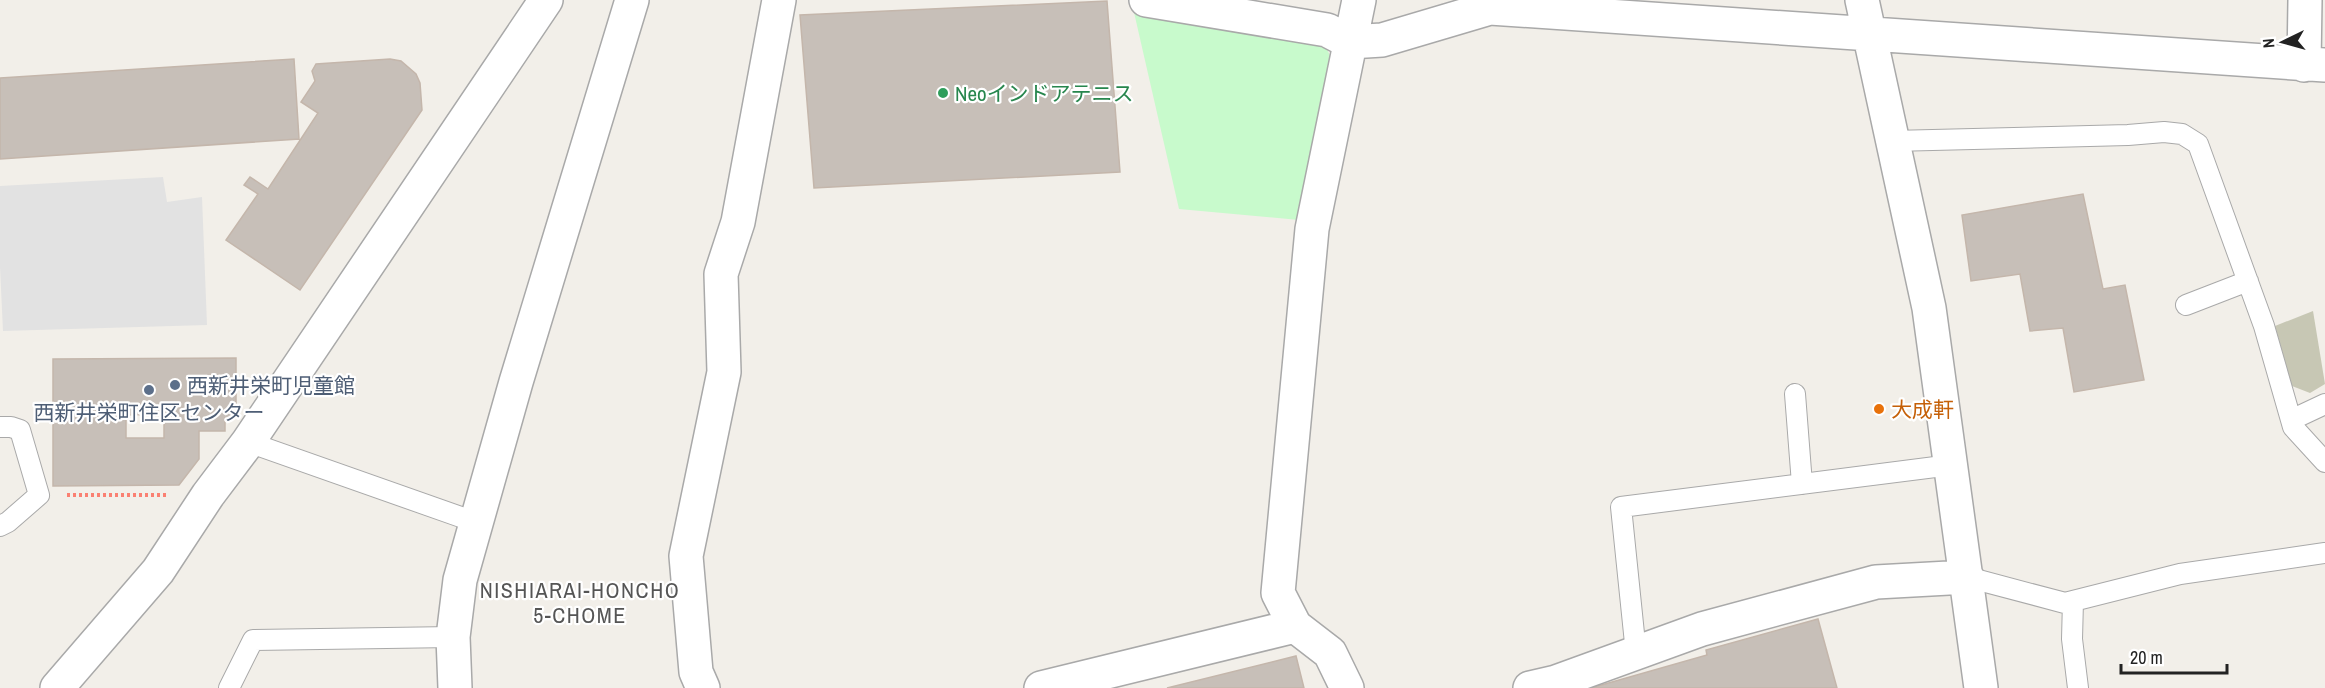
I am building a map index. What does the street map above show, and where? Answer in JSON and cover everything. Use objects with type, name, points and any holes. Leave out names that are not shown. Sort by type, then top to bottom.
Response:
[{"type":"street","points":[[57,688],[158,571],[208,495],[248,442],[546,0]]},
{"type":"street","points":[[455,688],[453,638],[460,580],[516,382],[632,0]]},
{"type":"street","points":[[703,688],[696,672],[686,556],[724,372],[721,274],[738,222],[779,0]]},
{"type":"street","points":[[1146,0],[1327,30],[1350,42],[1382,40],[1490,8],[2315,65],[2305,0]]},
{"type":"street","points":[[1347,688],[1330,654],[1295,626],[1278,592],[1311,241],[1359,0]]},
{"type":"street","points":[[1862,0],[1929,308],[1981,688]]},
{"type":"street","points":[[1530,688],[1556,682],[1702,629],[1876,582],[1967,577]]},
{"type":"street","points":[[1041,688],[1295,626]]},
{"type":"lane","points":[[1892,141],[2128,135],[2164,132],[2182,134],[2198,144],[2264,326],[2293,428],[2325,462]]},
{"type":"lane","points":[[2186,305],[2248,281]]},
{"type":"lane","points":[[1795,394],[1802,483]]},
{"type":"lane","points":[[2291,420],[2325,404]]},
{"type":"lane","points":[[0,427],[20,430],[39,495],[8,522],[0,526]]},
{"type":"lane","points":[[248,442],[476,522]]},
{"type":"lane","points":[[1636,653],[1622,507],[1951,465]]},
{"type":"lane","points":[[1967,577],[2065,603],[2180,574],[2325,553]]},
{"type":"lane","points":[[2073,601],[2072,639],[2078,688]]},
{"type":"lane","points":[[229,688],[253,640],[453,638]]},
{"type":"path","points":[[39,495],[208,495]]},
{"type":"shaded area","points":[[163,177],[167,202],[202,197],[207,325],[3,331],[0,186]]},
{"type":"shaded area","points":[[2313,311],[2325,384],[2310,393],[2292,386],[2275,326]]},
{"type":"green space","points":[[1133,8],[1324,43],[1334,64],[1299,220],[1179,209]]},
{"type":"building","points":[[1107,1],[1120,172],[814,188],[800,15]]},
{"type":"building","points":[[294,59],[299,139],[0,159],[0,78]]},
{"type":"building","points":[[390,59],[401,61],[416,74],[420,83],[422,110],[300,290],[226,240],[258,194],[244,185],[250,177],[268,189],[318,113],[301,102],[315,81],[312,71],[316,64]]},
{"type":"building","points":[[2083,194],[2103,289],[2125,285],[2144,380],[2074,392],[2063,328],[2030,331],[2020,274],[1971,281],[1962,215]]},
{"type":"building","points":[[236,358],[236,418],[225,418],[225,431],[199,431],[199,459],[179,485],[53,486],[53,359]],"holes":[[[164,414],[164,438],[126,438],[126,415]]]},
{"type":"building","points":[[1818,619],[1837,688],[1591,688],[1707,655],[1706,650]]},
{"type":"building","points":[[1296,656],[1304,688],[1167,688]]},
{"type":"place","name":"Neoインドアテニス","points":[[943,93]]},
{"type":"place","name":"西新井栄町児童館","points":[[175,385]]},
{"type":"place","name":"西新井栄町住区センター","points":[[149,390]]},
{"type":"place","name":"大成軒","points":[[1879,409]]},
{"type":"district","name":"NISHIARAI-HONCHO 5-CHOME","points":[[580,602]]}]
